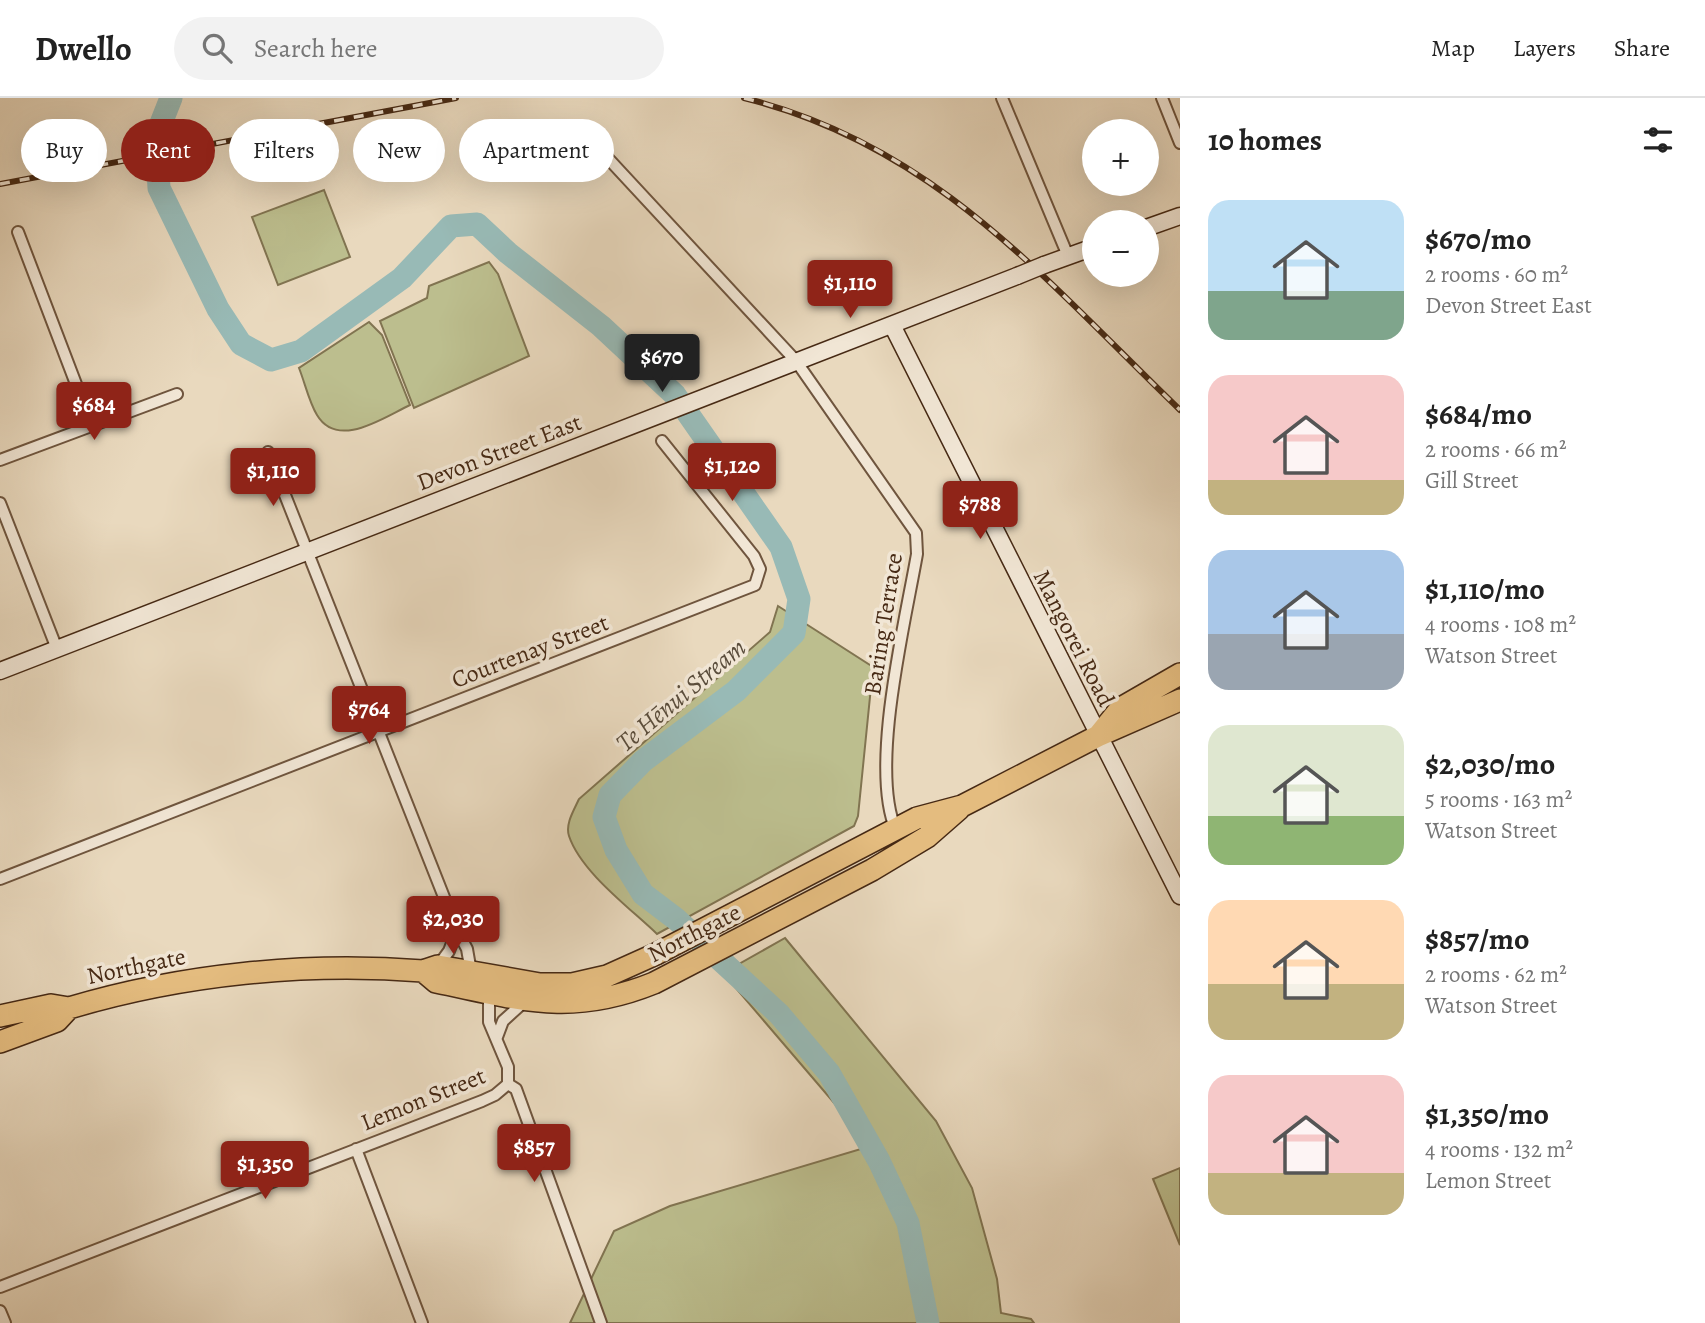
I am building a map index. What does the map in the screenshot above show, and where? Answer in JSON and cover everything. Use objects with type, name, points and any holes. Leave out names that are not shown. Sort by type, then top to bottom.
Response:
[{"type":"highway","name":"Northgate","points":[[1098,736],[1121,708],[1180,674]]},
{"type":"highway","name":"Northgate","points":[[0,1016],[51,1005],[69,1008],[147,989],[234,975],[327,968],[471,972],[530,984],[572,984],[620,972],[917,818],[962,806],[1098,736],[1180,700]]},
{"type":"highway","name":"Northgate","points":[[431,969],[436,982],[524,1001],[559,1004],[587,1002],[654,983],[908,849],[927,838],[962,806]]},
{"type":"highway","name":"Northgate","points":[[0,1042],[57,1021],[69,1008]]},
{"type":"main road","points":[[1159,223],[1180,216]]},
{"type":"main road","name":"Devon Street East","points":[[0,671],[1082,251]]},
{"type":"main road","name":"Mangorei Road","points":[[892,324],[1180,896]]},
{"type":"street","points":[[1002,98],[1068,256]]},
{"type":"street","points":[[1162,98],[1180,143]]},
{"type":"street","name":"Baring Terrace","points":[[614,165],[796,361],[916,533],[917,554],[888,736],[887,806],[896,830]]},
{"type":"street","points":[[18,232],[92,426]]},
{"type":"street","points":[[0,460],[177,394]]},
{"type":"street","name":"Courtenay Street","points":[[0,879],[748,589],[759,579],[760,569],[754,556],[662,441]]},
{"type":"street","points":[[268,452],[457,930],[467,949],[471,972]]},
{"type":"street","points":[[0,503],[57,649]]},
{"type":"street","points":[[431,969],[449,951],[457,930]]},
{"type":"street","points":[[489,993],[489,1022],[508,1067],[508,1084],[516,1089],[601,1323]]},
{"type":"street","points":[[497,1037],[503,1021],[524,1001]]},
{"type":"street","name":"Lemon Street","points":[[0,1287],[495,1095],[508,1084]]},
{"type":"street","points":[[356,1149],[422,1323]]},
{"type":"street","points":[[0,1311],[5,1323]]},
{"type":"green space","points":[[324,190],[350,257],[278,285],[252,217]]},
{"type":"green space","points":[[489,262],[498,274],[529,356],[414,408],[380,321],[427,298],[429,286]]},
{"type":"green space","points":[[369,322],[382,335],[410,405],[362,428],[337,430],[326,425],[317,415],[299,368]]},
{"type":"green space","points":[[778,606],[873,667],[858,816],[854,826],[657,934],[607,889],[584,863],[569,836],[571,817],[579,799],[770,632]]},
{"type":"green space","points":[[785,938],[936,1121],[972,1188],[997,1279],[1001,1313],[1031,1319],[1034,1323],[570,1323],[614,1231],[670,1206],[871,1146],[723,973]]},
{"type":"green space","points":[[1180,1168],[1180,1245],[1153,1179]]},
{"type":"waterway","name":"Te Hēnui Stream","points":[[171,98],[156,136],[159,188],[218,309],[241,344],[271,360],[301,351],[402,278],[451,226],[477,224],[508,253],[601,326],[675,395],[781,547],[799,599],[794,633],[736,691],[643,761],[610,795],[604,817],[616,850],[643,894],[676,919],[779,1014],[829,1073],[879,1161],[908,1223],[928,1323]]},
{"type":"railway","points":[[0,184],[456,98]]},
{"type":"railway","points":[[744,98],[812,120],[874,148],[930,183],[983,223],[1033,267],[1180,410]]}]
